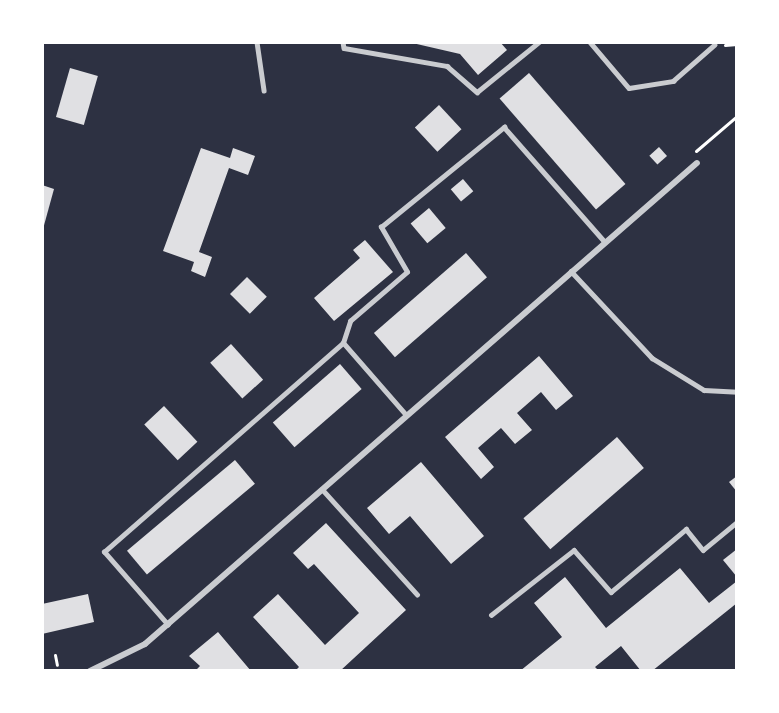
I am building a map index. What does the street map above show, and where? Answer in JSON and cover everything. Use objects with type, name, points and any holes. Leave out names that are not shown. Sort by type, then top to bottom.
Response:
[{"type":"street","points":[[90,671],[120,660],[168,625],[405,414],[697,163]]},
{"type":"lane","points":[[257,42],[264,90]]},
{"type":"lane","points":[[344,42],[344,48],[447,66],[477,92],[539,42]]},
{"type":"lane","points":[[590,42],[629,88],[673,81],[714,45]]},
{"type":"lane","points":[[168,625],[104,552],[343,343],[350,321],[407,272],[381,227],[498,128],[508,130],[605,242]]},
{"type":"lane","points":[[570,271],[651,358],[704,390],[737,392]]},
{"type":"lane","points":[[343,343],[405,414]]},
{"type":"lane","points":[[322,489],[417,594]]},
{"type":"lane","points":[[491,615],[574,550],[611,592],[686,529],[703,550],[737,522]]},
{"type":"path","points":[[688,158],[737,116]]},
{"type":"path","points":[[55,655],[57,665]]},
{"type":"building","points":[[408,42],[500,42],[507,50],[478,75],[460,54]]},
{"type":"building","points":[[70,68],[98,76],[84,125],[56,117]]},
{"type":"building","points":[[529,73],[625,184],[596,210],[500,99]]},
{"type":"building","points":[[439,105],[462,129],[437,152],[415,128]]},
{"type":"building","points":[[659,147],[667,156],[657,165],[649,156]]},
{"type":"building","points":[[201,148],[230,158],[233,148],[255,156],[248,175],[229,168],[199,252],[212,257],[205,277],[191,271],[194,262],[163,251]]},
{"type":"building","points":[[463,179],[473,191],[461,202],[451,189]]},
{"type":"building","points":[[42,185],[54,189],[43,229],[42,229]]},
{"type":"building","points":[[429,208],[446,228],[427,243],[411,223]]},
{"type":"building","points":[[365,240],[393,272],[334,321],[314,298],[360,258],[353,250]]},
{"type":"building","points":[[466,253],[487,277],[395,357],[374,333]]},
{"type":"building","points":[[247,277],[267,297],[250,314],[230,294]]},
{"type":"building","points":[[231,344],[263,380],[242,398],[210,363]]},
{"type":"building","points":[[539,356],[573,396],[556,410],[541,392],[517,413],[532,430],[515,444],[501,428],[478,448],[494,467],[481,479],[445,437]]},
{"type":"building","points":[[340,364],[362,389],[294,447],[273,422]]},
{"type":"building","points":[[164,406],[197,442],[178,460],[144,424]]},
{"type":"building","points":[[617,437],[644,468],[550,549],[523,518]]},
{"type":"building","points":[[235,460],[255,484],[147,574],[127,551]]},
{"type":"building","points":[[421,462],[484,536],[451,564],[410,516],[389,534],[367,508]]},
{"type":"building","points":[[737,476],[737,492],[729,482]]},
{"type":"building","points":[[326,523],[406,610],[340,671],[295,671],[299,667],[253,617],[278,594],[325,645],[359,613],[314,564],[308,569],[293,553]]},
{"type":"building","points":[[737,549],[737,577],[723,560]]},
{"type":"building","points":[[680,568],[709,603],[737,581],[737,603],[652,671],[641,671],[621,646],[595,667],[599,671],[520,671],[562,637],[534,603],[565,577],[606,628]]},
{"type":"building","points":[[88,594],[94,622],[42,634],[42,604]]},
{"type":"building","points":[[218,632],[251,671],[195,671],[200,666],[189,656]]}]
